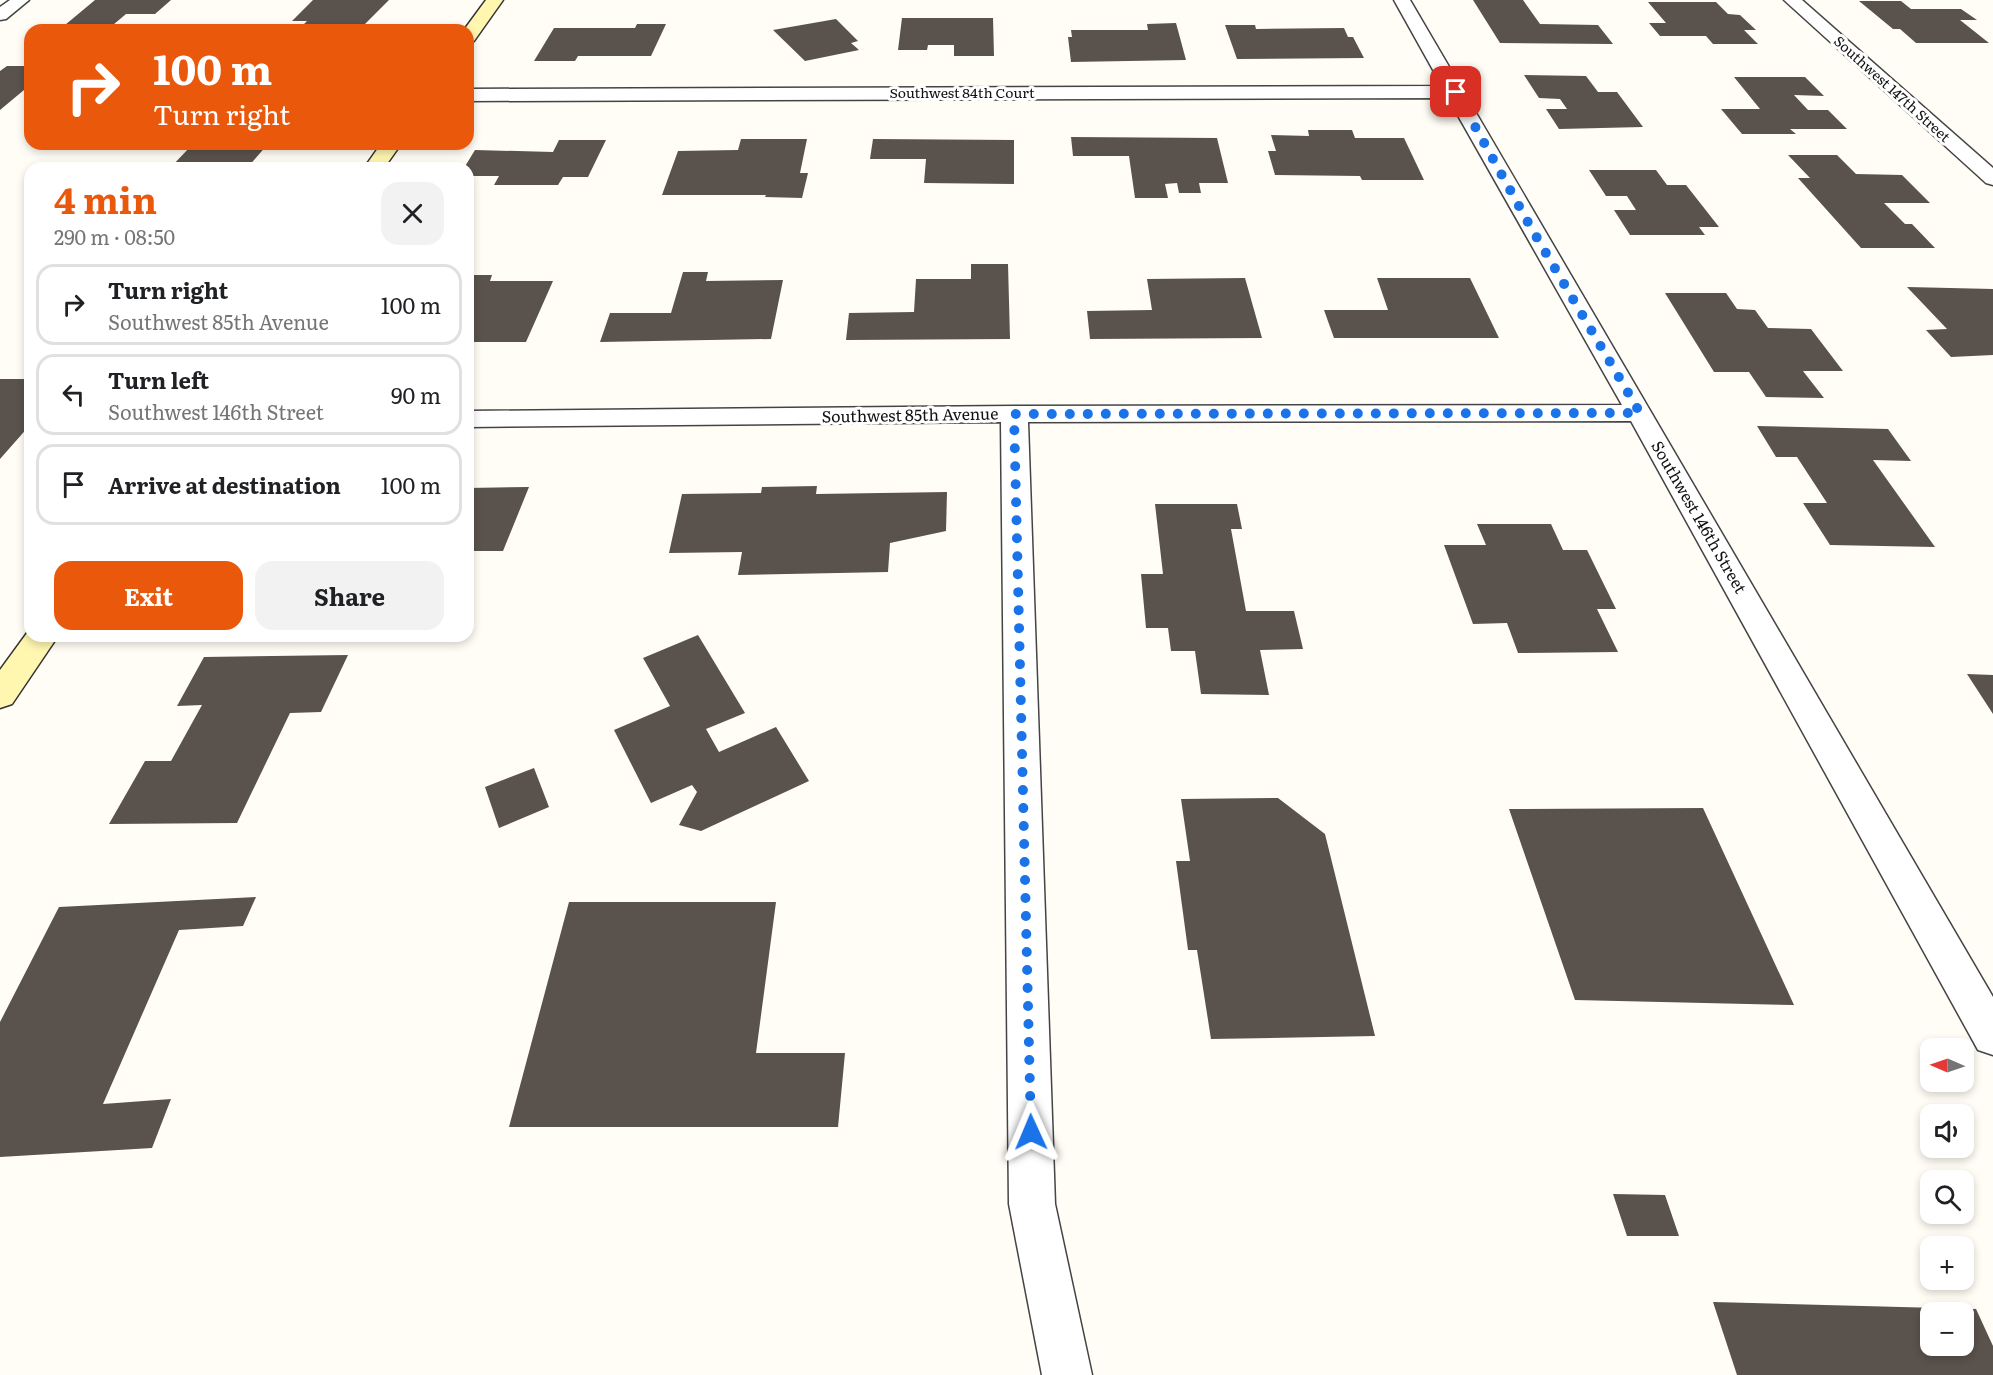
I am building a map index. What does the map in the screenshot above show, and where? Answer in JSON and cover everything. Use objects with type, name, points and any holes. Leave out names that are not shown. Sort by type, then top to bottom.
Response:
[{"type":"street","points":[[0,15],[21,0]]},
{"type":"street","points":[[474,29],[495,0]]},
{"type":"street","name":"Southwest 146th Street","points":[[1402,0],[1530,226],[1640,413],[1993,1036]]},
{"type":"street","name":"Southwest 147th Street","points":[[1792,0],[1993,179]]},
{"type":"street","name":"Southwest 84th Court","points":[[474,95],[1456,92]]},
{"type":"street","name":"Southwest 85th Avenue","points":[[474,419],[1014,414],[1640,413]]},
{"type":"street","points":[[1014,414],[1032,1204],[1067,1375]]},
{"type":"street","points":[[0,695],[38,642]]},
{"type":"building","points":[[95,0],[171,0],[155,14],[126,14],[114,24],[66,24]]},
{"type":"building","points":[[313,0],[389,0],[365,24],[304,24],[307,21],[292,21]]},
{"type":"building","points":[[1473,0],[1523,0],[1540,24],[1598,25],[1613,44],[1500,43]]},
{"type":"building","points":[[1859,1],[1901,1],[1911,9],[1961,9],[1977,20],[1960,20],[1989,43],[1916,43],[1900,29],[1893,29]]},
{"type":"building","points":[[1648,2],[1716,2],[1728,14],[1740,15],[1756,30],[1744,30],[1758,44],[1713,44],[1706,36],[1660,36],[1649,23],[1666,23]]},
{"type":"building","points":[[902,18],[993,18],[994,56],[954,56],[954,45],[928,45],[927,50],[898,50]]},
{"type":"building","points":[[836,19],[858,41],[851,43],[859,50],[805,61],[773,30]]},
{"type":"building","points":[[1176,23],[1186,60],[1071,62],[1068,37],[1072,37],[1071,30],[1148,30],[1147,24]]},
{"type":"building","points":[[637,24],[666,24],[651,56],[578,56],[575,61],[534,61],[554,28],[635,28]]},
{"type":"building","points":[[1225,25],[1255,25],[1256,29],[1344,28],[1348,37],[1353,37],[1364,58],[1237,59]]},
{"type":"building","points":[[7,66],[24,66],[24,90],[0,110],[0,71]]},
{"type":"building","points":[[1524,75],[1586,76],[1598,92],[1617,92],[1643,127],[1559,129],[1546,109],[1567,109],[1560,99],[1539,98]]},
{"type":"building","points":[[1734,77],[1805,77],[1824,96],[1794,95],[1808,110],[1828,110],[1847,129],[1790,129],[1796,134],[1742,134],[1721,109],[1760,109]]},
{"type":"building","points":[[1308,130],[1352,130],[1355,138],[1404,138],[1424,180],[1362,180],[1360,176],[1275,175],[1268,151],[1276,151],[1271,135],[1309,136]]},
{"type":"building","points":[[1071,137],[1217,138],[1228,183],[1199,183],[1201,193],[1179,193],[1177,183],[1165,184],[1168,198],[1135,198],[1129,156],[1073,156]]},
{"type":"building","points":[[741,139],[807,139],[800,173],[808,173],[802,198],[765,197],[766,195],[662,195],[678,151],[738,150]]},
{"type":"building","points":[[873,139],[1014,140],[1014,184],[924,183],[926,159],[870,159]]},
{"type":"building","points":[[559,140],[606,140],[588,177],[563,177],[558,185],[494,185],[499,176],[474,176],[474,162],[468,162],[475,150],[553,152]]},
{"type":"building","points":[[187,150],[263,150],[252,162],[176,162]]},
{"type":"building","points":[[1788,155],[1837,155],[1856,174],[1902,175],[1930,203],[1884,203],[1905,224],[1912,224],[1935,248],[1861,248],[1798,178],[1810,178]]},
{"type":"building","points":[[1589,170],[1656,170],[1667,185],[1686,185],[1719,227],[1699,227],[1705,235],[1630,235],[1614,210],[1636,210],[1627,196],[1606,196]]},
{"type":"building","points":[[971,264],[1008,264],[1010,339],[846,340],[849,313],[914,312],[916,279],[971,279]]},
{"type":"building","points":[[683,272],[708,272],[706,281],[783,280],[771,339],[600,342],[610,313],[671,313]]},
{"type":"building","points":[[474,275],[492,275],[490,281],[553,281],[526,342],[474,342]]},
{"type":"building","points":[[1245,278],[1262,338],[1090,339],[1087,311],[1152,310],[1147,279]]},
{"type":"building","points":[[1377,278],[1470,278],[1499,338],[1334,338],[1324,310],[1388,310]]},
{"type":"building","points":[[1907,287],[1993,289],[1993,355],[1951,357],[1926,330],[1947,329]]},
{"type":"building","points":[[1665,293],[1726,293],[1737,309],[1755,310],[1768,328],[1811,329],[1843,371],[1803,371],[1824,398],[1766,397],[1749,372],[1714,372]]},
{"type":"building","points":[[0,379],[24,379],[24,432],[0,459]]},
{"type":"building","points":[[1757,426],[1888,429],[1911,461],[1873,460],[1935,547],[1830,545],[1803,503],[1827,503],[1797,457],[1776,457]]},
{"type":"building","points":[[817,486],[816,494],[947,492],[946,531],[890,543],[888,572],[738,575],[742,552],[669,553],[682,494],[761,493],[762,487]]},
{"type":"building","points":[[529,487],[503,551],[474,551],[474,488]]},
{"type":"building","points":[[1155,504],[1237,504],[1242,529],[1231,529],[1246,611],[1294,611],[1303,649],[1260,650],[1269,695],[1201,694],[1195,651],[1171,651],[1168,628],[1146,628],[1141,574],[1163,574]]},
{"type":"building","points":[[1477,524],[1551,524],[1563,550],[1587,550],[1616,609],[1597,609],[1618,652],[1518,653],[1507,623],[1473,624],[1444,545],[1486,545]]},
{"type":"building","points":[[698,635],[745,713],[706,729],[719,752],[776,727],[809,781],[701,831],[679,825],[697,792],[692,785],[651,803],[614,730],[670,706],[643,658]]},
{"type":"building","points":[[348,655],[321,712],[290,713],[237,823],[109,824],[145,761],[171,761],[202,705],[177,706],[204,657]]},
{"type":"building","points":[[1967,674],[1993,675],[1993,714]]},
{"type":"building","points":[[534,768],[549,807],[499,828],[485,787]]},
{"type":"building","points":[[1278,798],[1325,834],[1375,1036],[1211,1039],[1197,950],[1188,950],[1176,861],[1190,861],[1181,799]]},
{"type":"building","points":[[1703,808],[1794,1005],[1575,1000],[1509,809]]},
{"type":"building","points":[[256,897],[243,926],[179,930],[103,1104],[171,1099],[152,1148],[0,1157],[0,1022],[59,907]]},
{"type":"building","points":[[569,902],[776,902],[756,1053],[845,1053],[838,1127],[509,1127]]},
{"type":"building","points":[[1613,1194],[1665,1195],[1679,1236],[1627,1236]]},
{"type":"building","points":[[1713,1302],[1920,1308],[1920,1356],[1974,1356],[1974,1309],[1976,1309],[1993,1346],[1993,1375],[1737,1375]]},
{"type":"route","points":[[1031,1132],[1014,414],[1640,413],[1530,226],[1456,92]]}]
